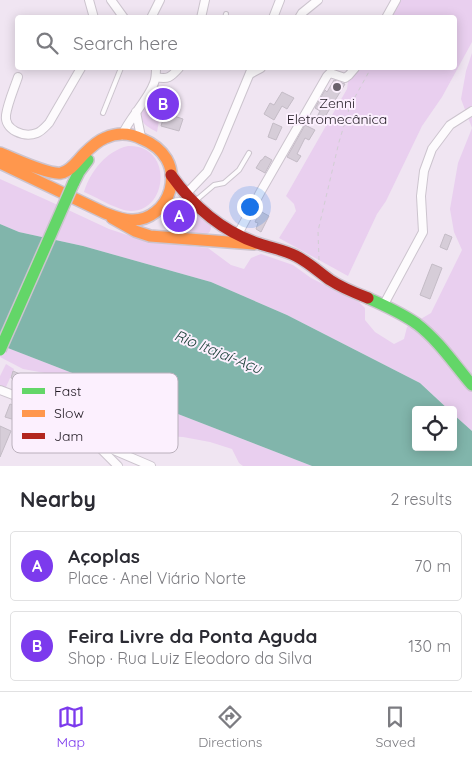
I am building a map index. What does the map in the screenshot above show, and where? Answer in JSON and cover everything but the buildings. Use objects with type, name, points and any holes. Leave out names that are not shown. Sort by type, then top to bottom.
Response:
[{"type":"main road","points":[[0,350],[79,172],[85,163],[108,143],[122,134]]},
{"type":"main road","points":[[0,153],[49,172],[63,172],[75,164],[100,140],[109,135],[132,134],[151,142],[163,153],[170,166],[171,184],[169,192],[157,211],[150,216],[138,220],[130,220],[104,213],[0,163]]},
{"type":"main road","points":[[171,175],[190,198],[220,224],[260,244],[290,253],[302,259],[336,283],[405,316],[418,325],[433,338],[472,385]]},
{"type":"main road","points":[[104,213],[128,229],[150,236],[260,244]]},
{"type":"main road","points":[[208,241],[219,236],[220,224]]},
{"type":"street","points":[[89,0],[93,15]]},
{"type":"street","points":[[152,15],[160,0]]},
{"type":"street","points":[[202,15],[205,0]]},
{"type":"street","points":[[274,15],[280,0]]},
{"type":"street","points":[[301,15],[318,0]]},
{"type":"street","points":[[388,15],[396,0]]},
{"type":"street","points":[[113,1],[122,15]]},
{"type":"street","points":[[18,77],[6,115],[6,122],[13,130],[25,135],[35,134],[44,129],[49,123],[80,70]]},
{"type":"street","points":[[122,134],[153,86],[156,70]]},
{"type":"street","points":[[156,77],[164,79],[177,70]]},
{"type":"street","points":[[238,234],[327,76],[330,73],[345,78],[353,70]]},
{"type":"street","points":[[190,198],[207,172],[218,150],[251,71]]},
{"type":"street","points":[[383,306],[423,232],[421,196],[424,171],[432,149],[450,126],[472,111]]},
{"type":"street","points":[[136,112],[141,137]]},
{"type":"street","points":[[0,390],[12,394]]},
{"type":"street","points":[[106,453],[118,466]]},
{"type":"street","points":[[120,453],[151,466]]},
{"type":"lane","points":[[103,113],[120,70]]},
{"type":"lane","points":[[190,198],[214,185],[224,183],[239,170],[249,153]]},
{"type":"path","points":[[318,271],[318,231],[339,142],[350,106],[370,70]]},
{"type":"shaded area","points":[[393,0],[472,0],[472,42],[457,70],[457,15],[385,15]]},
{"type":"shaded area","points":[[472,53],[472,128],[461,99],[466,71]]},
{"type":"shaded area","points":[[355,70],[457,70],[442,97],[422,126],[348,276],[279,238],[296,211],[294,204],[286,196],[347,89],[348,82]]},
{"type":"shaded area","points":[[158,85],[165,90],[156,113],[160,115],[157,132],[144,124],[141,114],[144,103],[148,105]]},
{"type":"shaded area","points":[[472,128],[472,431],[457,418],[457,406],[445,406],[420,383],[287,315],[211,282],[83,246],[19,232],[0,224],[0,179],[109,229],[146,241],[208,248],[231,265],[244,269],[251,258],[261,254],[293,265],[311,278],[359,302],[365,308],[365,320],[375,332],[394,344],[404,339],[407,327],[431,313],[462,250],[454,232],[450,209],[458,163]]},
{"type":"shaded area","points":[[128,146],[143,148],[153,155],[159,166],[161,178],[159,190],[153,201],[144,208],[131,211],[114,206],[84,192],[90,177],[100,163],[113,152]]},
{"type":"shaded area","points":[[197,212],[211,224],[209,233],[197,235],[183,233]]},
{"type":"shaded area","points":[[0,345],[72,373],[45,373],[23,369],[0,357]]},
{"type":"shaded area","points":[[6,364],[14,369],[6,387],[0,386],[0,376]]},
{"type":"shaded area","points":[[178,414],[312,466],[243,466],[239,463],[232,449],[210,442],[178,437]]},
{"type":"water","name":"Rio Itajaí-Açu","points":[[0,224],[19,232],[83,246],[211,282],[287,315],[420,383],[445,406],[412,406],[412,451],[457,451],[457,418],[472,431],[472,466],[312,466],[178,414],[178,373],[72,373],[0,345]]},
{"type":"traffic: fast","points":[[73,184],[88,160]]},
{"type":"traffic: fast","points":[[0,350],[73,184]]},
{"type":"traffic: fast","points":[[368,298],[417,324],[439,345],[472,385]]},
{"type":"traffic: slow","points":[[0,153],[39,169],[61,173],[71,168],[99,141],[119,134],[128,134],[150,143],[162,153],[170,166],[170,190],[160,208],[150,216],[138,220],[128,220],[105,213],[0,163]]},
{"type":"traffic: slow","points":[[112,218],[135,231],[150,236],[254,244]]},
{"type":"traffic: jam","points":[[171,175],[189,197],[221,225],[246,239],[296,256],[335,283],[368,298]]},
{"type":"place","name":"Zenni Eletromecânica","points":[[337,87]]},
{"type":"place","name":"Feira Livre da Ponta Aguda","points":[[163,104]]},
{"type":"place","name":"Açoplas","points":[[179,216]]}]
